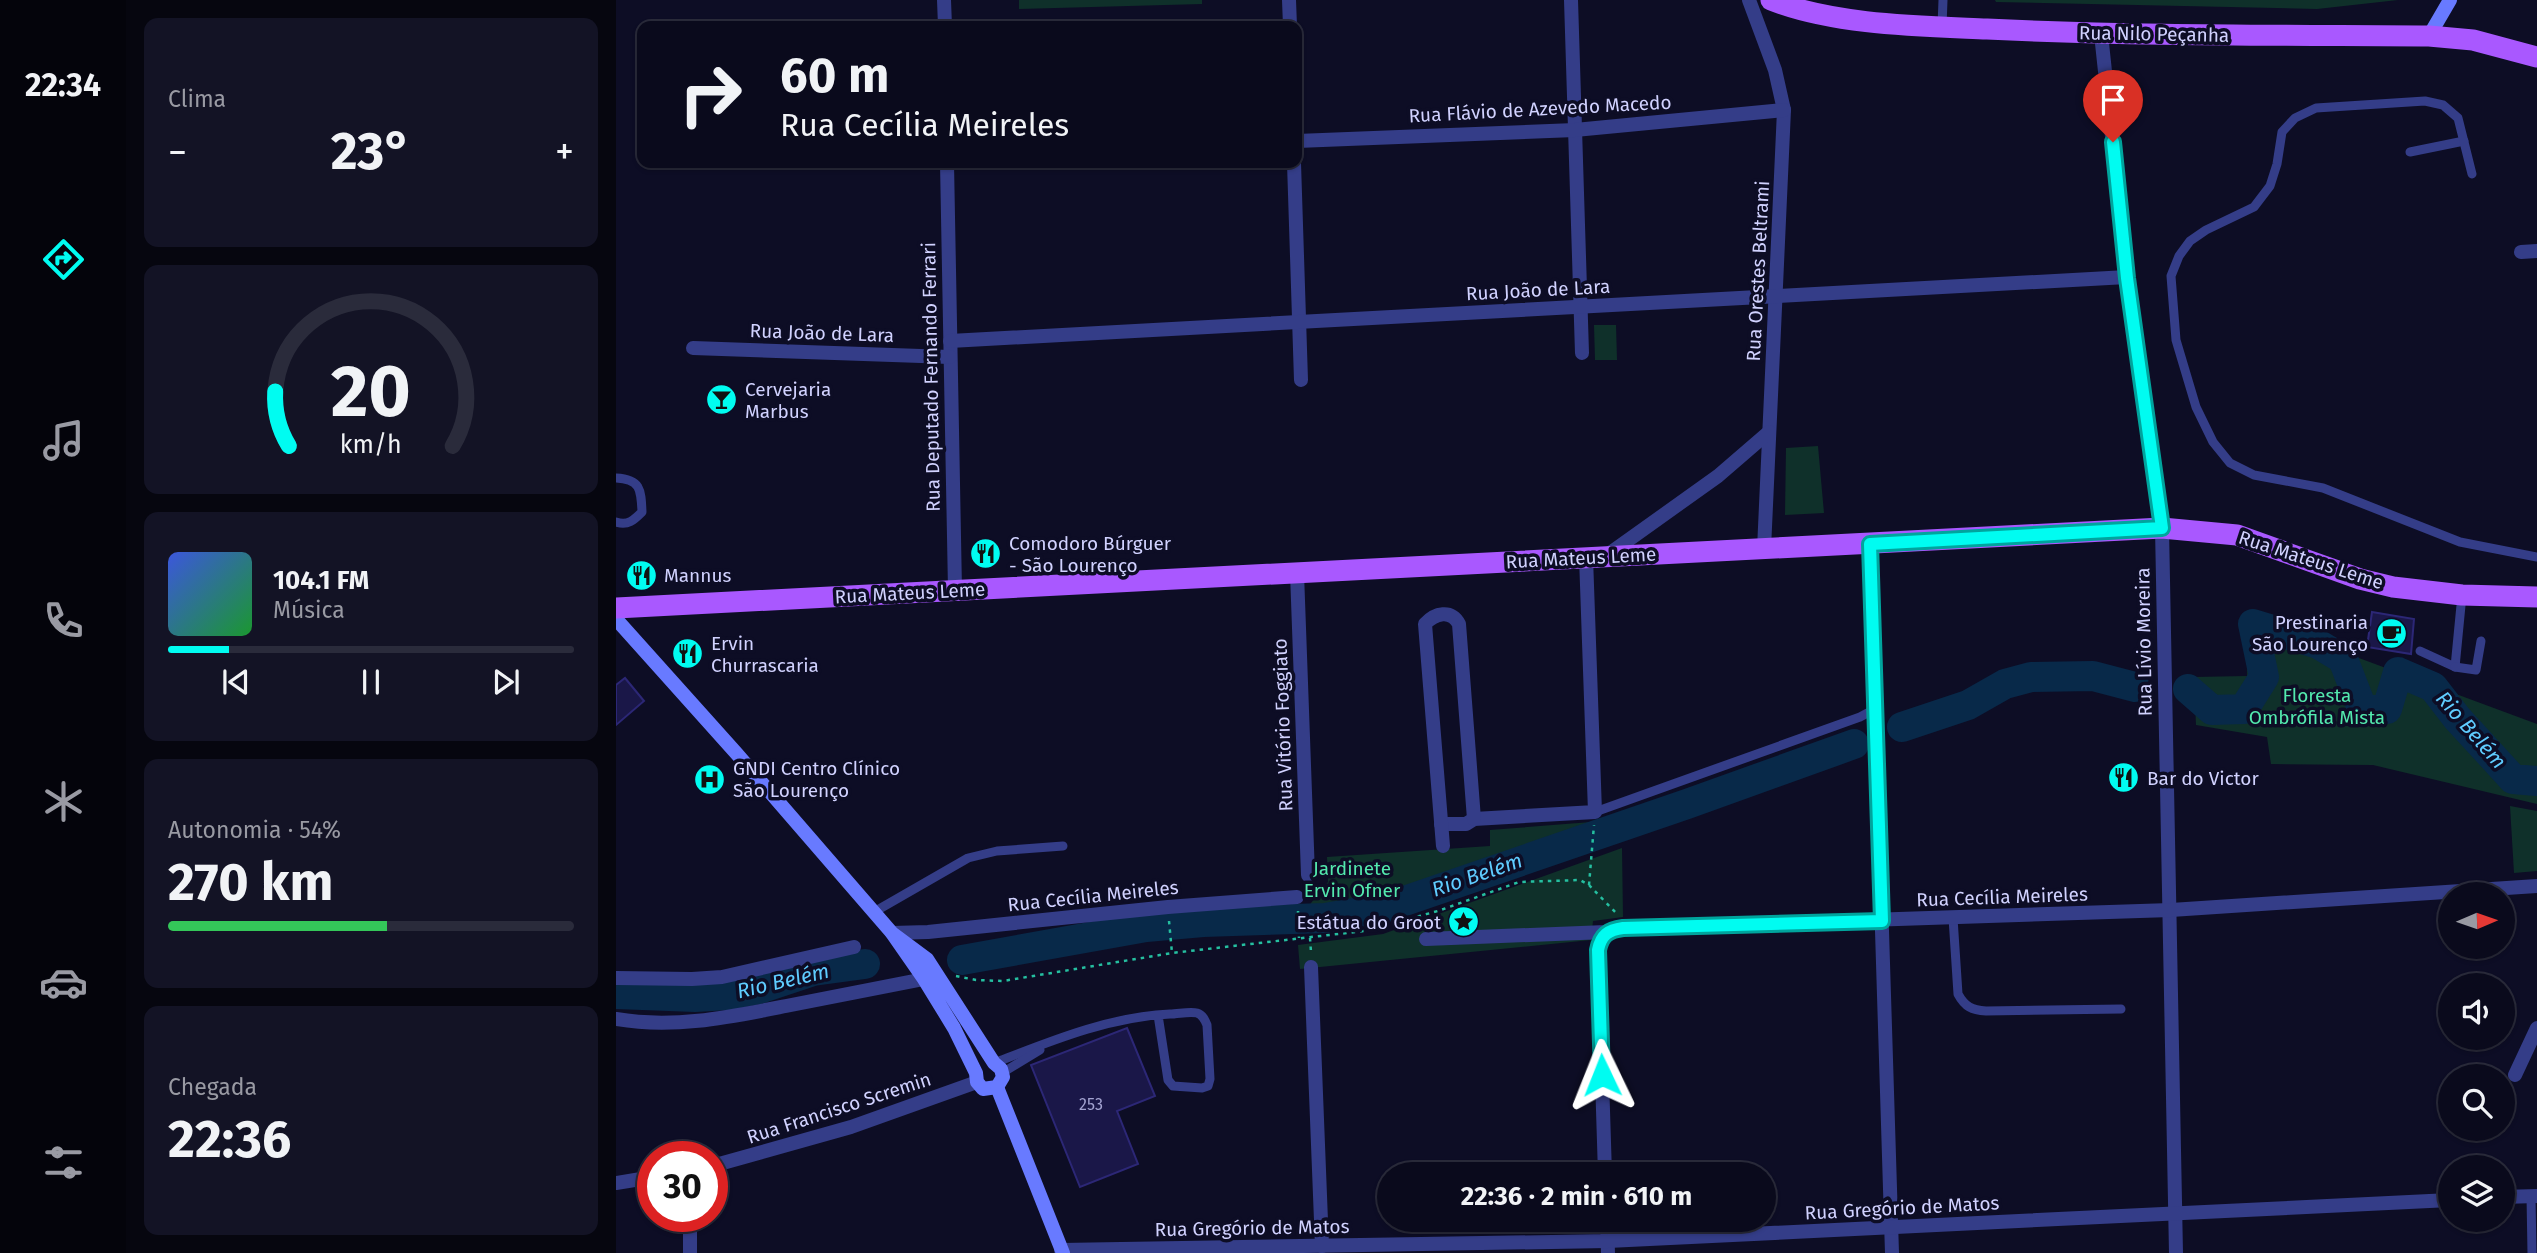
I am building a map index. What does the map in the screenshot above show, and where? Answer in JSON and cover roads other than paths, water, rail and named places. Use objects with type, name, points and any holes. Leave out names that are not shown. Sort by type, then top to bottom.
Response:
[{"type":"main road","name":"Rua Nilo Peçanha","points":[[1771,0],[1828,15],[1942,27],[2101,34],[2428,36],[2473,40],[2537,57]]},
{"type":"main road","name":"Rua Mateus Leme","points":[[616,608],[2162,528],[2237,535],[2360,579],[2403,589],[2462,596],[2537,597]]},
{"type":"street","points":[[944,0],[945,21]]},
{"type":"street","points":[[1289,0],[1290,21]]},
{"type":"street","points":[[1571,0],[1582,353]]},
{"type":"street","name":"Rua Orestes Beltrami","points":[[1749,0],[1775,70],[1784,110],[1764,549]]},
{"type":"street","points":[[2428,36],[2450,0]]},
{"type":"street","name":"Rua Lívio Moreira","points":[[2101,34],[2127,278],[2162,528],[2176,1253]]},
{"type":"street","name":"Rua Flávio de Azevedo Macedo","points":[[1302,141],[1575,130],[1784,110]]},
{"type":"street","name":"Rua Deputado Fernando Ferrari","points":[[947,168],[955,590]]},
{"type":"street","points":[[1294,168],[1301,380]]},
{"type":"street","points":[[2521,252],[2537,251]]},
{"type":"street","name":"Rua João de Lara","points":[[950,341],[2127,278]]},
{"type":"street","name":"Rua João de Lara","points":[[693,348],[950,357]]},
{"type":"street","points":[[1441,824],[1466,824],[1474,819],[1595,812],[1595,557],[1718,476],[1769,432]]},
{"type":"street","points":[[1870,544],[1892,1253]]},
{"type":"street","name":"Rua Vitório Foggiato","points":[[1297,573],[1308,875]]},
{"type":"street","points":[[1443,846],[1426,624],[1439,614],[1448,614],[1459,624],[1474,819]]},
{"type":"street","points":[[616,619],[892,933],[954,1028],[976,1077],[984,1088],[997,1087],[1002,1081],[998,1068],[927,959],[892,933]]},
{"type":"street","name":"Rua Cecília Meireles","points":[[1426,939],[1606,932],[1623,928],[2171,910],[2537,886]]},
{"type":"street","name":"Rua Cecília Meireles","points":[[892,933],[928,932],[1155,909],[1297,904]]},
{"type":"street","points":[[1605,1162],[1598,950],[1600,940],[1606,932]]},
{"type":"street","points":[[616,978],[722,977],[854,947]]},
{"type":"street","points":[[1311,967],[1322,1246]]},
{"type":"street","points":[[616,1018],[641,1023],[721,1019],[924,979]]},
{"type":"street","points":[[2515,1075],[2537,1028]]},
{"type":"street","points":[[976,1077],[981,1065],[998,1068]]},
{"type":"street","name":"Rua Francisco Scremin","points":[[728,1162],[838,1131],[976,1077]]},
{"type":"street","points":[[997,1087],[1062,1251]]},
{"type":"street","points":[[616,1183],[637,1180]]},
{"type":"street","points":[[2515,1197],[2534,1196]]},
{"type":"street","name":"Rua Gregório de Matos","points":[[1062,1251],[1322,1246],[1608,1247],[1891,1227],[2438,1201]]},
{"type":"street","points":[[690,1232],[690,1253]]},
{"type":"lane","points":[[1942,27],[1943,0]]},
{"type":"lane","points":[[2472,174],[2458,118],[2443,105],[2425,102],[2316,108],[2295,118],[2282,132],[2270,186],[2254,207],[2206,230],[2190,241],[2179,256],[2171,276],[2176,340],[2196,407],[2213,442],[2230,463],[2254,475],[2323,488],[2460,542],[2537,557]]},
{"type":"lane","points":[[2410,152],[2464,141]]},
{"type":"lane","points":[[616,478],[629,478],[638,485],[642,512],[632,522],[616,522]]},
{"type":"lane","points":[[2455,667],[2462,596]]},
{"type":"lane","points":[[2420,651],[2455,667],[2476,670],[2481,641]]},
{"type":"lane","points":[[1595,812],[1860,717],[1875,709]]},
{"type":"lane","points":[[874,912],[968,858],[997,851],[1063,846]]},
{"type":"lane","points":[[1953,918],[1958,994],[1964,1005],[1973,1010],[2121,1009]]},
{"type":"lane","points":[[998,1068],[1061,1038],[1107,1023],[1158,1014],[1196,1013],[1203,1017],[1207,1026],[1210,1079],[1208,1086],[1173,1086],[1168,1080],[1158,1014]]},
{"type":"lane","points":[[2532,1253],[2534,1196]]},
{"type":"waterway","name":"Rio Belém","points":[[2188,689],[2212,710],[2244,709],[2264,677],[2253,624],[2318,644],[2343,659],[2363,711],[2387,709],[2398,672],[2433,687],[2457,718],[2513,779],[2537,781]]},
{"type":"waterway","name":"Rio Belém","points":[[1902,727],[1968,705],[2005,684],[2031,677],[2093,676],[2135,687]]},
{"type":"waterway","name":"Rio Belém","points":[[962,960],[1146,927],[1203,922],[1325,918],[1387,907],[1854,744]]},
{"type":"waterway","name":"Rio Belém","points":[[616,994],[695,997],[729,995],[759,989],[813,971],[865,964]]},
{"type":"place","name":"Cervejaria Marbus","points":[[722,400]]},
{"type":"place","name":"Comodoro Búrguer - São Lourenço","points":[[986,554]]},
{"type":"place","name":"Mannus","points":[[641,575]]},
{"type":"place","name":"Prestinaria São Lourenço","points":[[2391,633]]},
{"type":"place","name":"Ervin Churrascaria","points":[[688,654]]},
{"type":"place","name":"Bar do Victor","points":[[2124,778]]},
{"type":"place","name":"GNDI Centro Clínico São Lourenço","points":[[710,779]]},
{"type":"place","name":"Estátua do Groot","points":[[1464,922]]},
{"type":"park label","name":"Floresta Ombrófila Mista","points":[[2317,706]]},
{"type":"park label","name":"Jardinete Ervin Ofner","points":[[1352,879]]}]
